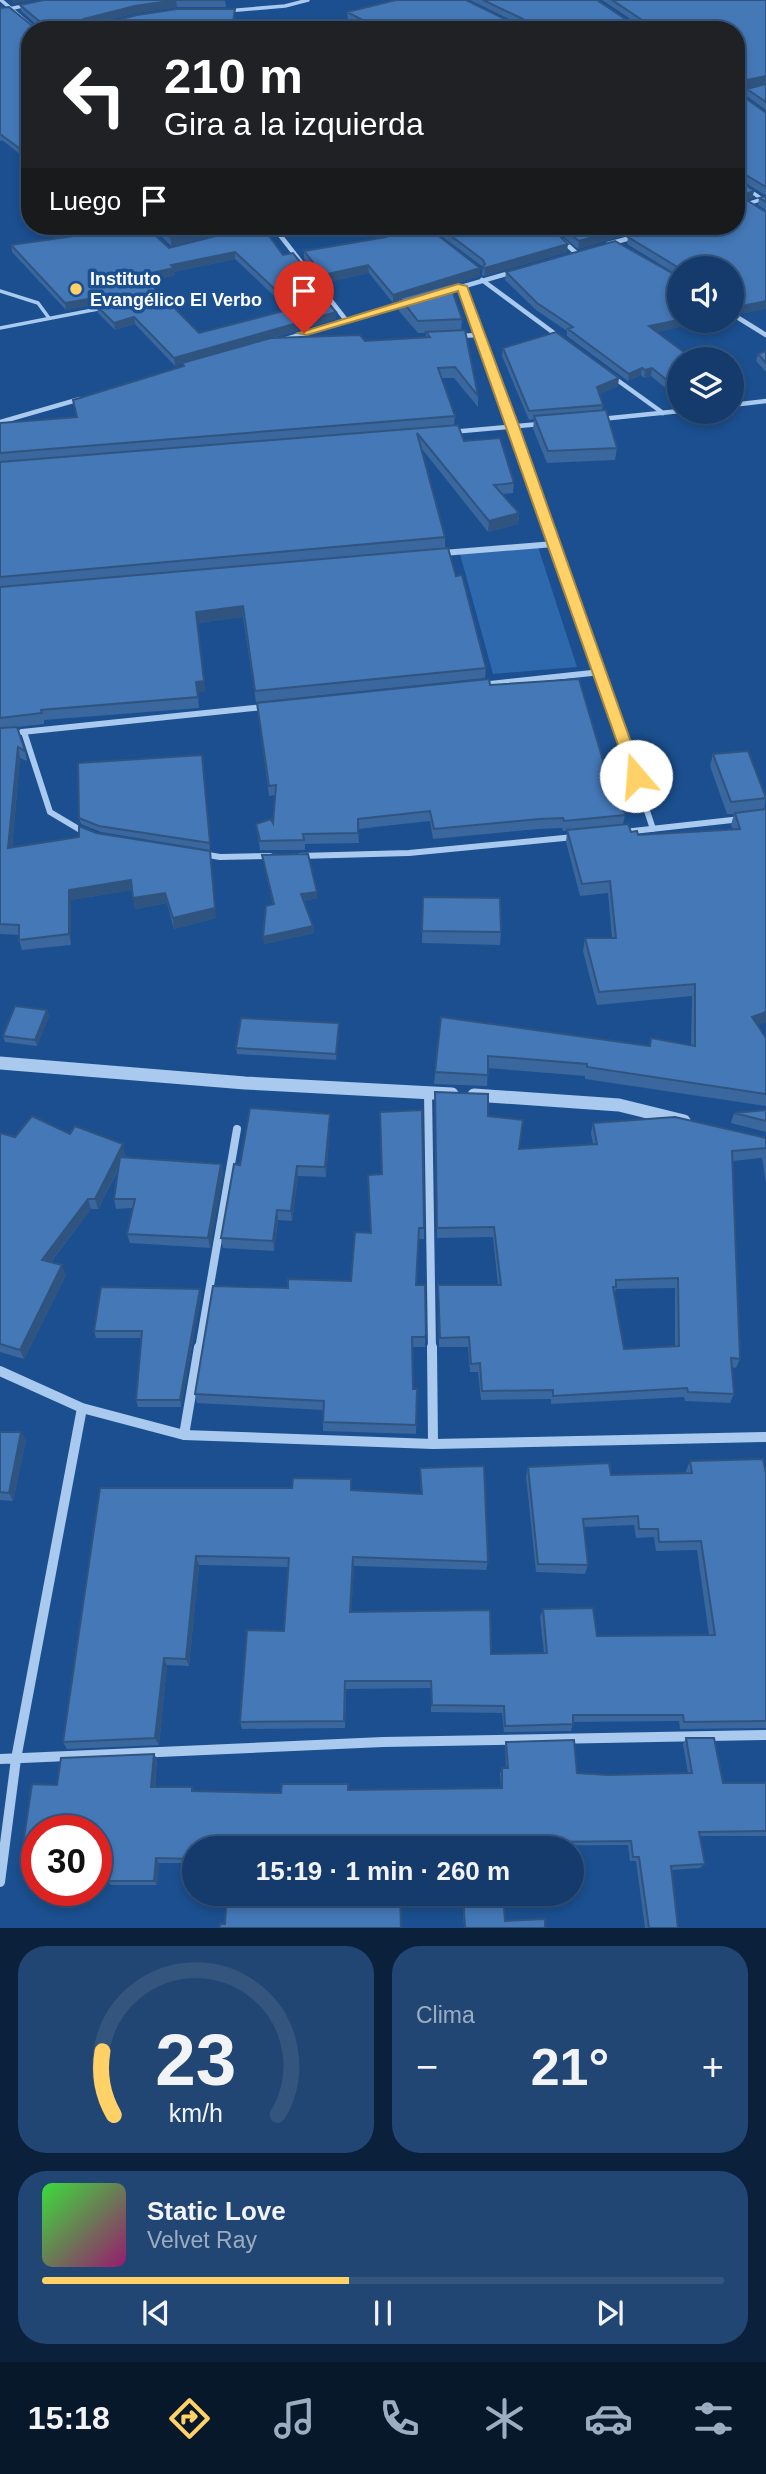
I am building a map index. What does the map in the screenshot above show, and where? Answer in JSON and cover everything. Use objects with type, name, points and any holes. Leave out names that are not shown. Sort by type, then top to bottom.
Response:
[{"type":"street","points":[[1,0],[26,21]]},
{"type":"street","points":[[223,11],[285,6],[309,0]]},
{"type":"street","points":[[0,11],[33,4]]},
{"type":"street","points":[[745,92],[766,86]]},
{"type":"street","points":[[745,187],[764,199]]},
{"type":"street","points":[[747,204],[764,199]]},
{"type":"street","points":[[747,204],[757,210]]},
{"type":"street","points":[[280,235],[346,320]]},
{"type":"street","points":[[557,235],[576,253]]},
{"type":"street","points":[[601,246],[640,235]]},
{"type":"street","points":[[614,242],[625,249]]},
{"type":"street","points":[[565,257],[589,250]]},
{"type":"street","points":[[437,294],[517,270]]},
{"type":"street","points":[[482,281],[567,343]]},
{"type":"street","points":[[462,286],[601,672],[653,829]]},
{"type":"street","points":[[289,345],[275,344],[412,301]]},
{"type":"street","points":[[744,321],[766,335]]},
{"type":"street","points":[[453,337],[480,335]]},
{"type":"street","points":[[610,374],[664,413]]},
{"type":"street","points":[[0,422],[92,396]]},
{"type":"street","points":[[744,404],[766,401]]},
{"type":"street","points":[[595,419],[667,413]]},
{"type":"street","points":[[446,432],[554,423]]},
{"type":"street","points":[[429,555],[554,544]]},
{"type":"street","points":[[477,685],[601,672]]},
{"type":"street","points":[[12,733],[271,706]]},
{"type":"street","points":[[24,732],[50,812],[70,826],[99,838]]},
{"type":"street","points":[[613,833],[756,818]]},
{"type":"street","points":[[288,856],[409,853],[586,835]]},
{"type":"street","points":[[193,853],[219,857],[274,856]]},
{"type":"street","points":[[0,1063],[245,1083],[589,1101],[618,1105],[701,1125]]},
{"type":"street","points":[[428,1093],[433,1444]]},
{"type":"street","points":[[184,1435],[237,1129]]},
{"type":"street","points":[[0,1371],[82,1408],[184,1435],[433,1444],[766,1437]]},
{"type":"street","points":[[0,1882],[16,1759],[82,1408]]},
{"type":"street","points":[[0,1759],[383,1742],[766,1735]]},
{"type":"lane","points":[[0,291],[38,303],[49,318]]},
{"type":"lane","points":[[0,328],[106,307]]},
{"type":"shaded area","points":[[538,547],[577,667],[493,674],[460,554]]},
{"type":"building","points":[[44,0],[176,0],[135,6],[82,21],[39,21],[20,5]]},
{"type":"building","points":[[396,0],[466,0],[509,21],[364,21],[347,12]]},
{"type":"building","points":[[483,0],[597,0],[628,21],[525,21]]},
{"type":"building","points":[[612,0],[766,0],[766,76],[745,80],[745,21],[642,21]]},
{"type":"building","points":[[9,7],[26,21],[21,21],[21,149],[0,134],[0,8]]},
{"type":"building","points":[[177,9],[235,9],[233,21],[113,21]]},
{"type":"building","points":[[766,84],[766,102],[747,89]]},
{"type":"building","points":[[745,98],[766,111],[766,187],[745,175]]},
{"type":"building","points":[[745,185],[754,191],[745,194]]},
{"type":"building","points":[[748,201],[766,212],[766,301],[744,306],[744,256],[667,256],[667,261],[628,237],[635,235],[745,235],[745,202]]},
{"type":"building","points":[[80,235],[155,235],[169,248],[220,235],[269,235],[283,255],[293,253],[312,277],[306,279],[336,312],[174,358],[134,317],[114,323],[97,306],[108,302],[107,296],[65,303],[11,245]],"holes":[[[235,252],[295,308],[199,333],[142,275],[174,268],[171,265]]]},
{"type":"building","points":[[384,235],[438,235],[480,268],[393,295],[368,265],[323,275],[304,251],[386,237]]},
{"type":"building","points":[[450,235],[558,235],[568,244],[485,268],[482,268],[485,264]]},
{"type":"building","points":[[571,235],[600,235],[579,241]]},
{"type":"building","points":[[615,241],[667,270],[667,322],[649,326],[677,347],[667,347],[667,380],[652,368],[642,368],[629,374],[568,329],[573,327],[537,303],[506,272]]},
{"type":"building","points":[[450,284],[462,319],[418,321],[400,298]]},
{"type":"building","points":[[465,330],[478,396],[455,367],[438,368],[455,416],[0,453],[0,423],[77,417],[73,400],[184,366],[182,363],[271,338],[360,335],[365,341],[430,337],[426,332]]},
{"type":"building","points":[[556,332],[619,378],[597,387],[603,405],[529,411],[503,348]]},
{"type":"building","points":[[766,351],[766,363],[758,354]]},
{"type":"building","points":[[606,410],[617,448],[548,451],[534,416]]},
{"type":"building","points":[[458,425],[464,441],[500,438],[514,483],[494,485],[519,513],[489,521],[417,433],[445,537],[0,577],[0,462]]},
{"type":"building","points":[[448,548],[456,576],[462,575],[486,668],[255,691],[243,606],[196,612],[204,681],[196,682],[198,697],[41,710],[42,713],[0,718],[0,587]]},
{"type":"building","points":[[489,679],[490,685],[579,679],[612,791],[619,790],[625,815],[564,821],[563,818],[539,819],[434,829],[430,811],[358,819],[358,833],[303,834],[304,840],[260,841],[256,824],[271,819],[273,823],[276,785],[269,786],[257,703]]},
{"type":"building","points":[[17,727],[25,751],[18,747],[8,848],[79,837],[79,826],[96,833],[210,851],[215,908],[173,918],[165,893],[133,898],[131,880],[69,890],[69,934],[19,940],[19,925],[0,924],[0,728]]},
{"type":"building","points":[[748,751],[766,798],[731,802],[713,754]]},
{"type":"building","points":[[202,755],[210,843],[99,826],[79,818],[78,763]]},
{"type":"building","points":[[766,809],[766,1012],[752,1017],[766,1038],[766,1094],[587,1067],[587,1064],[488,1056],[488,1075],[435,1072],[441,1017],[650,1046],[651,1038],[695,1046],[695,984],[599,992],[585,938],[616,938],[610,881],[582,884],[567,830],[628,824],[631,832],[637,831],[638,835],[740,829],[735,813]]},
{"type":"building","points":[[308,854],[317,892],[301,894],[313,926],[263,937],[266,906],[274,904],[262,855]]},
{"type":"building","points":[[423,897],[500,898],[501,932],[422,931]]},
{"type":"building","points":[[15,1006],[47,1010],[35,1040],[3,1036]]},
{"type":"building","points":[[241,1018],[339,1023],[336,1054],[236,1048]]},
{"type":"building","points":[[435,1092],[488,1094],[488,1116],[523,1120],[519,1149],[597,1144],[593,1123],[675,1117],[766,1138],[766,1148],[732,1151],[740,1359],[731,1358],[734,1394],[688,1392],[687,1388],[553,1396],[553,1390],[482,1391],[480,1363],[471,1364],[469,1337],[440,1338],[438,1285],[501,1285],[494,1227],[437,1228]],"holes":[[[678,1278],[679,1346],[624,1349],[613,1287],[616,1287],[616,1280]]]},
{"type":"building","points":[[250,1108],[330,1114],[325,1167],[297,1166],[291,1211],[277,1210],[273,1241],[221,1238],[234,1164],[240,1165]]},
{"type":"building","points":[[422,1110],[424,1228],[419,1228],[416,1285],[425,1285],[426,1334],[425,1337],[412,1337],[413,1389],[417,1389],[416,1425],[323,1422],[324,1401],[195,1394],[213,1286],[288,1288],[288,1279],[351,1281],[355,1232],[371,1233],[368,1175],[382,1174],[380,1112]]},
{"type":"building","points":[[766,1110],[766,1121],[734,1113]]},
{"type":"building","points":[[32,1116],[70,1134],[75,1126],[123,1144],[95,1199],[88,1199],[42,1260],[62,1265],[20,1350],[0,1344],[0,1133],[15,1137]]},
{"type":"building","points":[[120,1157],[221,1164],[208,1238],[127,1234],[135,1199],[114,1199]]},
{"type":"building","points":[[101,1287],[200,1289],[180,1400],[136,1400],[142,1331],[94,1331]]},
{"type":"building","points":[[0,1432],[21,1432],[9,1493],[0,1492]]},
{"type":"building","points":[[763,1459],[766,1473],[766,1721],[684,1722],[683,1715],[573,1715],[573,1724],[505,1726],[504,1706],[432,1705],[431,1681],[345,1681],[344,1721],[240,1722],[247,1630],[284,1631],[289,1558],[196,1556],[186,1659],[164,1658],[155,1738],[63,1742],[100,1488],[292,1488],[293,1478],[351,1479],[351,1490],[422,1494],[420,1468],[484,1466],[488,1562],[353,1557],[350,1612],[490,1610],[491,1654],[547,1653],[543,1609],[593,1608],[597,1636],[715,1635],[701,1541],[659,1542],[658,1529],[639,1529],[638,1516],[583,1519],[588,1565],[538,1564],[528,1467],[609,1463],[611,1475],[692,1473],[690,1461]]},
{"type":"building","points":[[686,1738],[714,1738],[723,1783],[766,1783],[766,1831],[699,1832],[705,1864],[671,1866],[678,1928],[649,1928],[639,1857],[633,1857],[631,1841],[584,1842],[584,1836],[182,1836],[182,1859],[156,1858],[154,1881],[112,1881],[112,1815],[27,1815],[32,1784],[57,1785],[61,1758],[154,1754],[151,1787],[192,1787],[192,1791],[281,1793],[282,1784],[348,1784],[348,1790],[502,1788],[502,1768],[508,1768],[506,1742],[574,1740],[577,1773],[692,1773]]},
{"type":"building","points":[[226,1906],[400,1906],[401,1928],[220,1928],[220,1924],[225,1924]]},
{"type":"building","points":[[464,1906],[504,1906],[505,1921],[545,1919],[545,1928],[465,1928]]},
{"type":"place","name":"Instituto Evangélico El Verbo","points":[[76,289]]},
{"type":"route","points":[[304,333],[462,286],[514,426],[636,776]]}]
